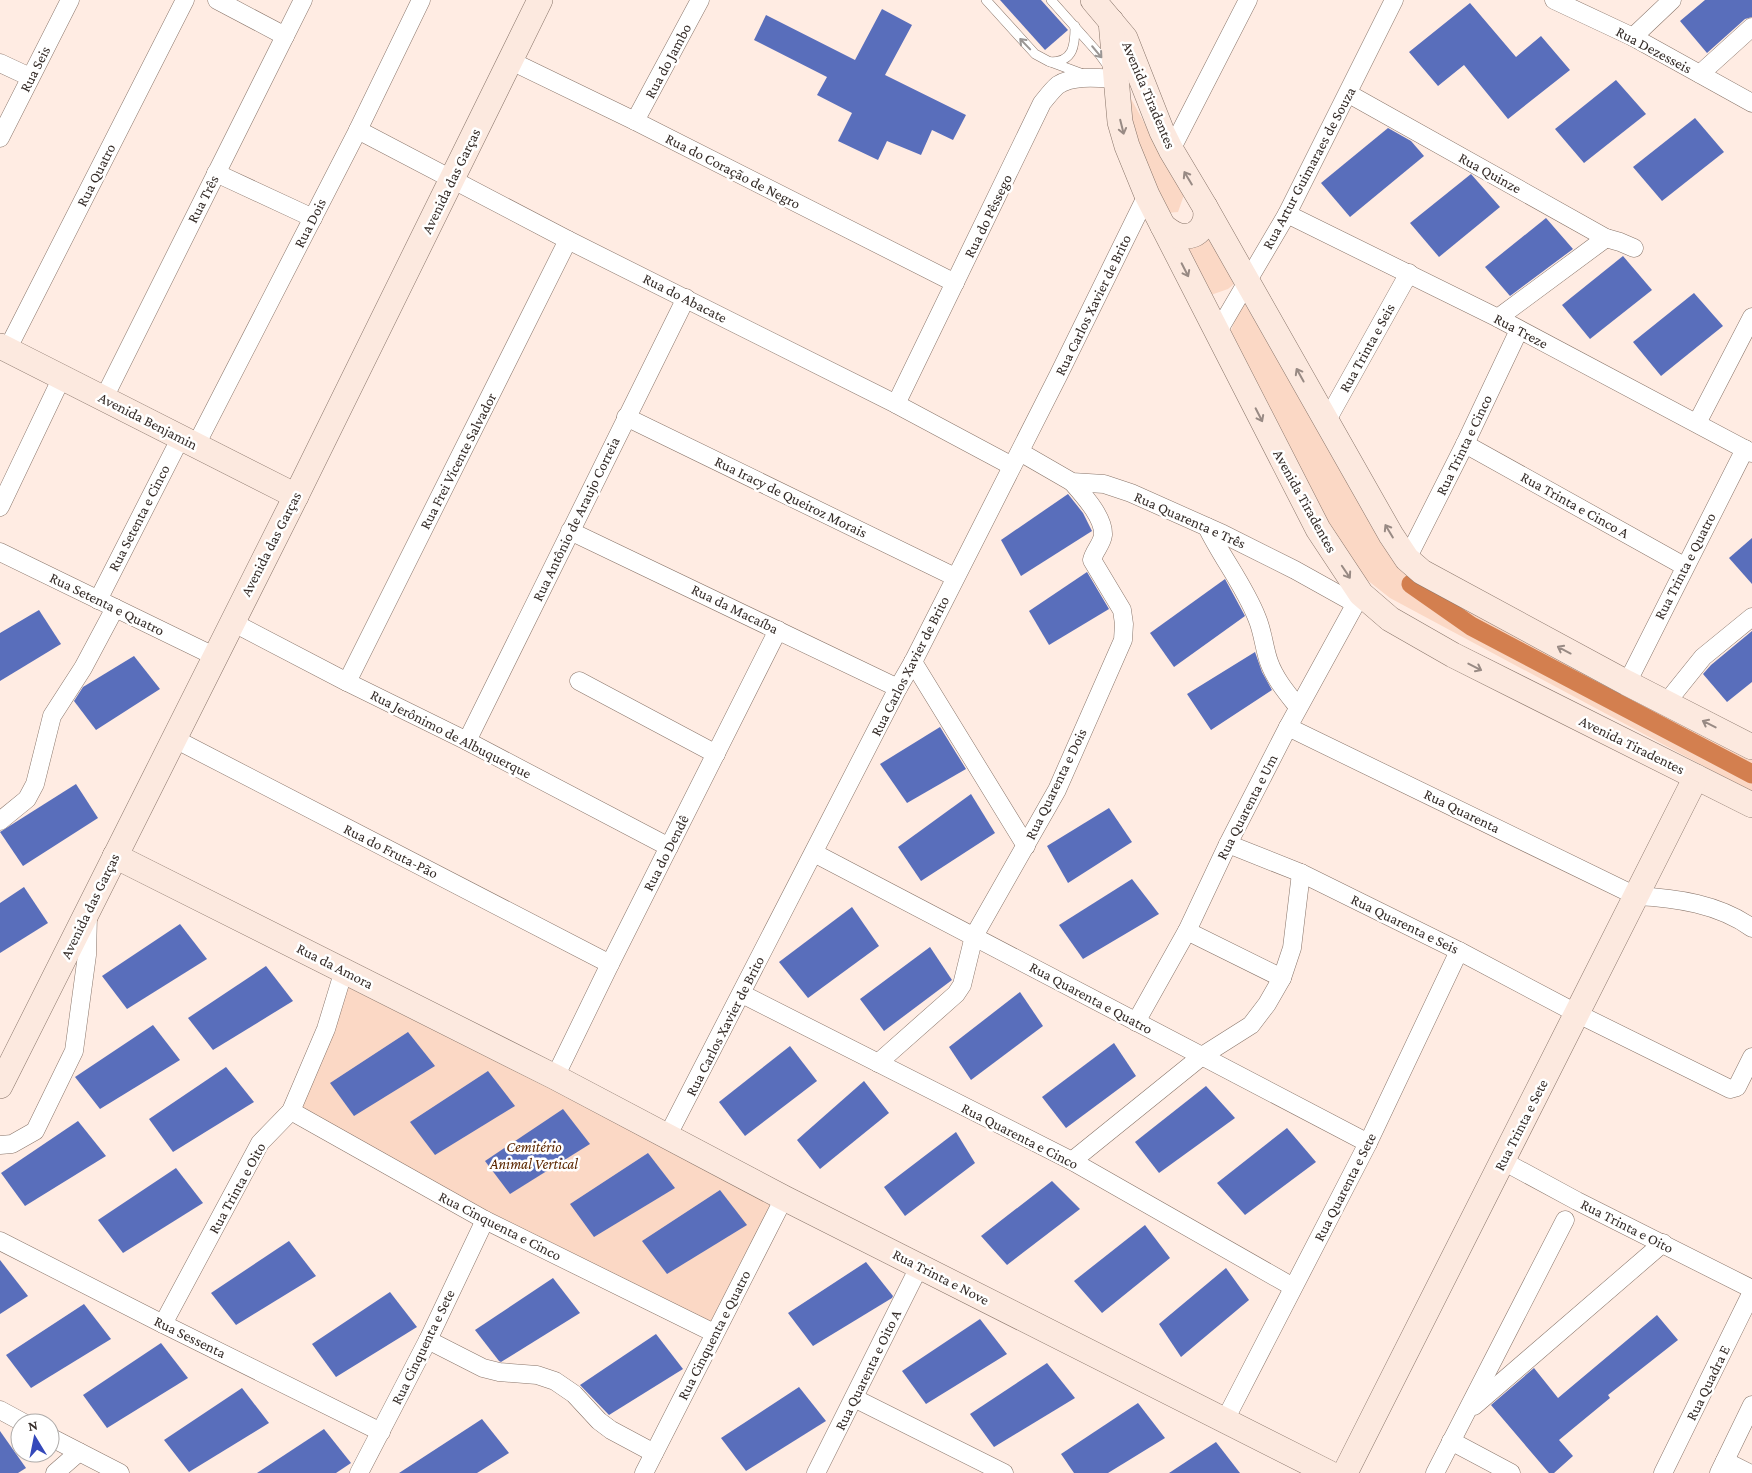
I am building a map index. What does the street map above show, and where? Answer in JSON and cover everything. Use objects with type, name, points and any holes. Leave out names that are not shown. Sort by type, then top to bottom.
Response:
[{"type":"street","name":"Rua Seis","points":[[0,138],[70,0]]},
{"type":"street","name":"Rua Quatro","points":[[3,348],[185,0]]},
{"type":"street","points":[[217,0],[285,36]]},
{"type":"street","name":"Rua Três","points":[[104,398],[303,0]]},
{"type":"street","name":"Rua Dois","points":[[188,441],[313,218],[358,130],[420,0]]},
{"type":"street","name":"Avenida das Garças","points":[[0,1086],[214,656],[296,496],[540,0]]},
{"type":"street","name":"Rua do Jambo","points":[[635,122],[700,0]]},
{"type":"street","points":[[1104,78],[1137,96],[1166,141],[1248,0]]},
{"type":"street","name":"Rua Artur Guimaraes de Souza","points":[[1217,333],[1287,214],[1349,94],[1394,0]]},
{"type":"street","name":"Rua Dezesseis","points":[[1554,0],[1633,37],[1752,103]]},
{"type":"street","points":[[1633,37],[1672,0]]},
{"type":"street","name":"Avenida Tiradentes","points":[[1102,7],[1125,38],[1166,141],[1391,535],[1407,559],[1422,572],[1457,592],[1752,747]]},
{"type":"street","name":"Avenida Tiradentes","points":[[1102,7],[1104,78],[1127,146],[1147,194],[1318,529],[1358,599],[1453,655],[1752,805]]},
{"type":"street","points":[[1700,74],[1752,27]]},
{"type":"street","name":"Rua do Coração de Negro","points":[[511,61],[955,284]]},
{"type":"street","points":[[0,62],[30,78]]},
{"type":"street","name":"Rua do Pêssego","points":[[896,404],[1042,103],[1059,84],[1070,80],[1104,78]]},
{"type":"street","name":"Rua Quinze","points":[[1349,94],[1606,238],[1634,248]]},
{"type":"street","name":"Rua do Abacate","points":[[358,130],[568,240],[896,404],[1016,459]]},
{"type":"street","points":[[216,173],[313,218]]},
{"type":"street","name":"Rua Carlos Xavier de Brito","points":[[668,1136],[913,662],[1147,194]]},
{"type":"street","points":[[1163,226],[1176,235],[1183,237],[1196,234],[1204,225],[1207,213],[1205,207]]},
{"type":"street","name":"Rua Treze","points":[[1287,214],[1498,318],[1749,451]]},
{"type":"street","points":[[1498,318],[1606,238]]},
{"type":"street","name":"Rua Frei Vicente Salvador","points":[[347,682],[568,240]]},
{"type":"street","name":"Rua Trinta e Seis","points":[[1326,422],[1409,273]]},
{"type":"street","name":"Rua Antônio de Araujo Correia","points":[[467,741],[686,298]]},
{"type":"street","points":[[1697,423],[1752,317]]},
{"type":"street","name":"Rua Trinta e Cinco","points":[[1407,559],[1465,444],[1519,330]]},
{"type":"street","name":"Avenida Benjamin","points":[[3,348],[296,496]]},
{"type":"street","points":[[0,507],[62,377]]},
{"type":"street","name":"Rua Iracy de Queiroz Morais","points":[[626,417],[955,577]]},
{"type":"street","name":"Rua Setenta e Cinco","points":[[98,600],[188,441]]},
{"type":"street","name":"Rua Trinta e Cinco A","points":[[1465,444],[1684,566]]},
{"type":"street","name":"Rua Trinta e Quatro","points":[[1627,683],[1684,566],[1749,451]]},
{"type":"street","name":"Rua Quarenta e Três","points":[[1016,459],[1072,482],[1104,484],[1131,493],[1208,527],[1358,599]]},
{"type":"street","name":"Rua Quarenta e Dois","points":[[878,1063],[956,994],[962,985],[974,936],[1057,790],[1123,640],[1124,624],[1122,610],[1092,560],[1094,552],[1101,542],[1102,529],[1091,504],[1072,482]]},
{"type":"street","points":[[1208,527],[1218,550],[1238,578],[1258,619],[1269,663],[1282,686],[1298,707]]},
{"type":"street","name":"Rua da Macaíba","points":[[570,531],[898,688]]},
{"type":"street","name":"Rua Setenta e Quatro","points":[[0,552],[214,656]]},
{"type":"street","name":"Rua Quarenta e Um","points":[[1136,1022],[1187,931],[1228,844],[1298,707],[1358,599]]},
{"type":"street","points":[[0,821],[27,799],[35,784],[52,716],[83,668],[115,608]]},
{"type":"street","points":[[1666,703],[1703,657],[1752,617]]},
{"type":"street","name":"Rua Jerônimo de Albuquerque","points":[[232,622],[347,682],[467,741],[668,847]]},
{"type":"street","name":"Rua do Dendê","points":[[555,1077],[668,847],[778,630]]},
{"type":"street","points":[[913,662],[1026,846]]},
{"type":"street","points":[[579,681],[716,754]]},
{"type":"street","name":"Rua Quarenta","points":[[1288,727],[1636,896]]},
{"type":"street","name":"Rua do Fruta-Pão","points":[[173,738],[610,964]]},
{"type":"street","name":"Rua Trinta e Sete","points":[[1344,1473],[1696,777]]},
{"type":"street","name":"Rua Quarenta e Seis","points":[[1228,844],[1300,873],[1459,950],[1576,1014],[1730,1088],[1736,1087],[1752,1058]]},
{"type":"street","name":"Rua Quarenta e Quatro","points":[[814,854],[1368,1143]]},
{"type":"street","name":"Rua da Amora","points":[[115,856],[555,1077]]},
{"type":"street","points":[[1072,1161],[1202,1056],[1250,1025],[1267,1004],[1282,978],[1292,948],[1300,873]]},
{"type":"street","points":[[1636,896],[1664,897],[1711,908],[1732,915],[1752,928]]},
{"type":"street","points":[[0,1145],[12,1144],[35,1131],[74,1051],[87,955],[89,909]]},
{"type":"street","points":[[1187,931],[1282,978]]},
{"type":"street","name":"Rua Quarenta e Sete","points":[[1225,1420],[1368,1143],[1459,950]]},
{"type":"street","name":"Rua Trinta e Oito","points":[[163,1324],[260,1143],[291,1112],[326,1029],[344,970]]},
{"type":"street","name":"Rua Quarenta e Cinco","points":[[742,994],[1072,1161],[1293,1287]]},
{"type":"street","name":"Rua Trinta e Nove","points":[[555,1077],[784,1198],[1329,1473]]},
{"type":"street","name":"Rua Cinquenta e Cinco","points":[[291,1112],[485,1220],[714,1333]]},
{"type":"street","name":"Rua Trinta e Oito","points":[[1503,1161],[1752,1291]]},
{"type":"street","name":"Rua Cinquenta e Quatro","points":[[644,1473],[784,1198]]},
{"type":"street","name":"Rua Cinquenta e Sete","points":[[359,1473],[428,1340],[485,1220]]},
{"type":"street","points":[[1435,1473],[1565,1220]]},
{"type":"street","name":"Rua Sessenta","points":[[0,1240],[380,1432]]},
{"type":"street","points":[[1466,1413],[1663,1243]]},
{"type":"street","name":"Rua Quarenta e Oito A","points":[[816,1473],[919,1266]]},
{"type":"street","name":"Rua Quadra E","points":[[1663,1473],[1752,1291]]},
{"type":"street","points":[[428,1340],[483,1368],[499,1372],[537,1375],[555,1381],[574,1394],[599,1421],[611,1430],[654,1453]]},
{"type":"street","points":[[854,1398],[1004,1473]]},
{"type":"street","points":[[1749,1473],[1722,1467],[1752,1405]]},
{"type":"street","points":[[60,1442],[120,1473]]},
{"type":"street","points":[[1451,1442],[1511,1473]]},
{"type":"street","points":[[55,1473],[79,1452]]},
{"type":"lane","points":[[986,0],[1035,54],[1048,62],[1104,78],[1100,55],[1051,0]]},
{"type":"lane","points":[[1048,62],[1063,60],[1071,53],[1075,26]]},
{"type":"green space","points":[[1124,86],[1184,195],[1178,212],[1167,213],[1124,134]]},
{"type":"green space","points":[[1211,235],[1234,284],[1228,289],[1205,297],[1190,262],[1186,241]]},
{"type":"green space","points":[[1243,300],[1366,515],[1411,569],[1752,747],[1752,792],[1390,598],[1339,558],[1226,343]]},
{"type":"green space","name":"Cemitério Animal Vertical","points":[[344,970],[784,1198],[714,1333],[291,1111]]},
{"type":"building","points":[[1000,0],[1041,0],[1068,30],[1045,50]]},
{"type":"building","points":[[1705,0],[1752,0],[1752,17],[1745,19],[1707,53],[1680,21]]},
{"type":"building","points":[[1470,3],[1516,57],[1541,36],[1570,70],[1508,119],[1464,65],[1438,86],[1409,52]]},
{"type":"building","points":[[882,9],[912,25],[885,75],[966,115],[953,140],[932,130],[921,155],[887,141],[878,160],[838,141],[852,113],[817,95],[827,77],[754,40],[766,15],[855,60]]},
{"type":"building","points":[[1616,80],[1646,114],[1584,163],[1555,129]]},
{"type":"building","points":[[1695,118],[1724,152],[1662,201],[1633,167]]},
{"type":"building","points":[[1388,128],[1411,141],[1424,156],[1350,217],[1321,183]]},
{"type":"building","points":[[1471,174],[1500,207],[1439,257],[1410,223]]},
{"type":"building","points":[[1546,218],[1573,249],[1510,296],[1485,267]]},
{"type":"building","points":[[1623,256],[1652,290],[1590,339],[1562,305]]},
{"type":"building","points":[[1694,293],[1723,326],[1661,376],[1633,342]]},
{"type":"building","points":[[1068,494],[1083,513],[1092,531],[1021,576],[1001,540]]},
{"type":"building","points":[[1752,538],[1752,584],[1729,558]]},
{"type":"building","points":[[1087,572],[1109,609],[1049,645],[1029,611]]},
{"type":"building","points":[[1225,579],[1245,616],[1174,667],[1150,633]]},
{"type":"building","points":[[39,610],[61,644],[0,681],[0,633]]},
{"type":"building","points":[[1752,631],[1752,682],[1727,702],[1703,674]]},
{"type":"building","points":[[1255,652],[1262,672],[1272,690],[1211,730],[1187,694]]},
{"type":"building","points":[[134,656],[160,689],[96,730],[74,701],[83,687]]},
{"type":"building","points":[[940,727],[966,769],[907,803],[880,764]]},
{"type":"building","points":[[76,784],[98,818],[23,866],[0,832]]},
{"type":"building","points":[[971,794],[995,833],[921,881],[898,847]]},
{"type":"building","points":[[1109,808],[1132,842],[1068,883],[1047,846]]},
{"type":"building","points":[[1132,879],[1159,914],[1083,959],[1059,925]]},
{"type":"building","points":[[24,887],[48,923],[0,953],[0,903]]},
{"type":"building","points":[[852,907],[879,946],[808,998],[779,962]]},
{"type":"building","points":[[180,924],[207,959],[127,1009],[102,976]]},
{"type":"building","points":[[930,947],[952,980],[884,1031],[860,999]]},
{"type":"building","points":[[266,966],[293,1001],[213,1050],[188,1018]]},
{"type":"building","points":[[1020,992],[1043,1026],[971,1080],[949,1047]]},
{"type":"building","points":[[153,1025],[180,1060],[100,1109],[75,1077]]},
{"type":"building","points":[[408,1032],[435,1066],[354,1116],[330,1083]]},
{"type":"building","points":[[1114,1043],[1136,1076],[1066,1128],[1042,1097]]},
{"type":"building","points":[[790,1046],[817,1081],[745,1136],[719,1102]]},
{"type":"building","points":[[226,1067],[254,1102],[173,1152],[149,1119]]},
{"type":"building","points":[[488,1071],[515,1106],[435,1155],[410,1122]]},
{"type":"building","points":[[864,1081],[889,1113],[820,1169],[797,1140]]},
{"type":"building","points":[[1206,1086],[1235,1118],[1159,1173],[1135,1142]]},
{"type":"building","points":[[563,1109],[590,1144],[510,1194],[485,1161]]},
{"type":"building","points":[[78,1121],[106,1156],[25,1206],[1,1173]]},
{"type":"building","points":[[1287,1128],[1316,1162],[1245,1215],[1217,1183]]},
{"type":"building","points":[[956,1132],[975,1163],[905,1216],[884,1187]]},
{"type":"building","points":[[648,1153],[675,1188],[594,1237],[570,1204]]},
{"type":"building","points":[[176,1168],[203,1203],[123,1253],[98,1220]]},
{"type":"building","points":[[1052,1181],[1080,1209],[1007,1265],[981,1236]]},
{"type":"building","points":[[720,1190],[747,1225],[667,1274],[642,1241]]},
{"type":"building","points":[[1145,1225],[1170,1258],[1102,1313],[1074,1281]]},
{"type":"building","points":[[289,1241],[316,1276],[236,1325],[211,1293]]},
{"type":"building","points":[[0,1260],[28,1296],[0,1314]]},
{"type":"building","points":[[866,1262],[893,1296],[892,1298],[813,1346],[788,1313]]},
{"type":"building","points":[[1226,1268],[1249,1300],[1181,1357],[1159,1324]]},
{"type":"building","points":[[553,1278],[580,1313],[501,1362],[499,1361],[475,1330]]},
{"type":"building","points":[[390,1292],[417,1327],[336,1377],[312,1344]]},
{"type":"building","points":[[84,1304],[111,1339],[31,1388],[6,1355]]},
{"type":"building","points":[[1657,1315],[1678,1340],[1608,1395],[1610,1398],[1559,1440],[1573,1456],[1554,1473],[1549,1473],[1491,1405],[1534,1368],[1558,1398]]},
{"type":"building","points":[[980,1319],[1007,1354],[926,1404],[902,1371]]},
{"type":"building","points":[[656,1334],[683,1369],[609,1415],[580,1385]]},
{"type":"building","points":[[161,1343],[188,1378],[107,1428],[83,1395]]},
{"type":"building","points":[[1047,1363],[1075,1398],[994,1447],[970,1414]]},
{"type":"building","points":[[799,1387],[826,1421],[746,1471],[721,1438]]},
{"type":"building","points":[[242,1388],[269,1423],[189,1472],[164,1440]]},
{"type":"building","points":[[1138,1403],[1165,1438],[1108,1473],[1074,1473],[1061,1454]]},
{"type":"building","points":[[482,1419],[509,1453],[477,1473],[399,1473]]},
{"type":"building","points":[[324,1429],[351,1463],[336,1473],[257,1473]]},
{"type":"building","points":[[0,1431],[10,1445],[10,1463],[22,1463],[26,1468],[18,1473],[0,1473]]},
{"type":"building","points":[[1216,1442],[1240,1473],[1169,1473]]},
{"type":"waterway","points":[[1411,584],[1471,626],[1752,774]]}]
